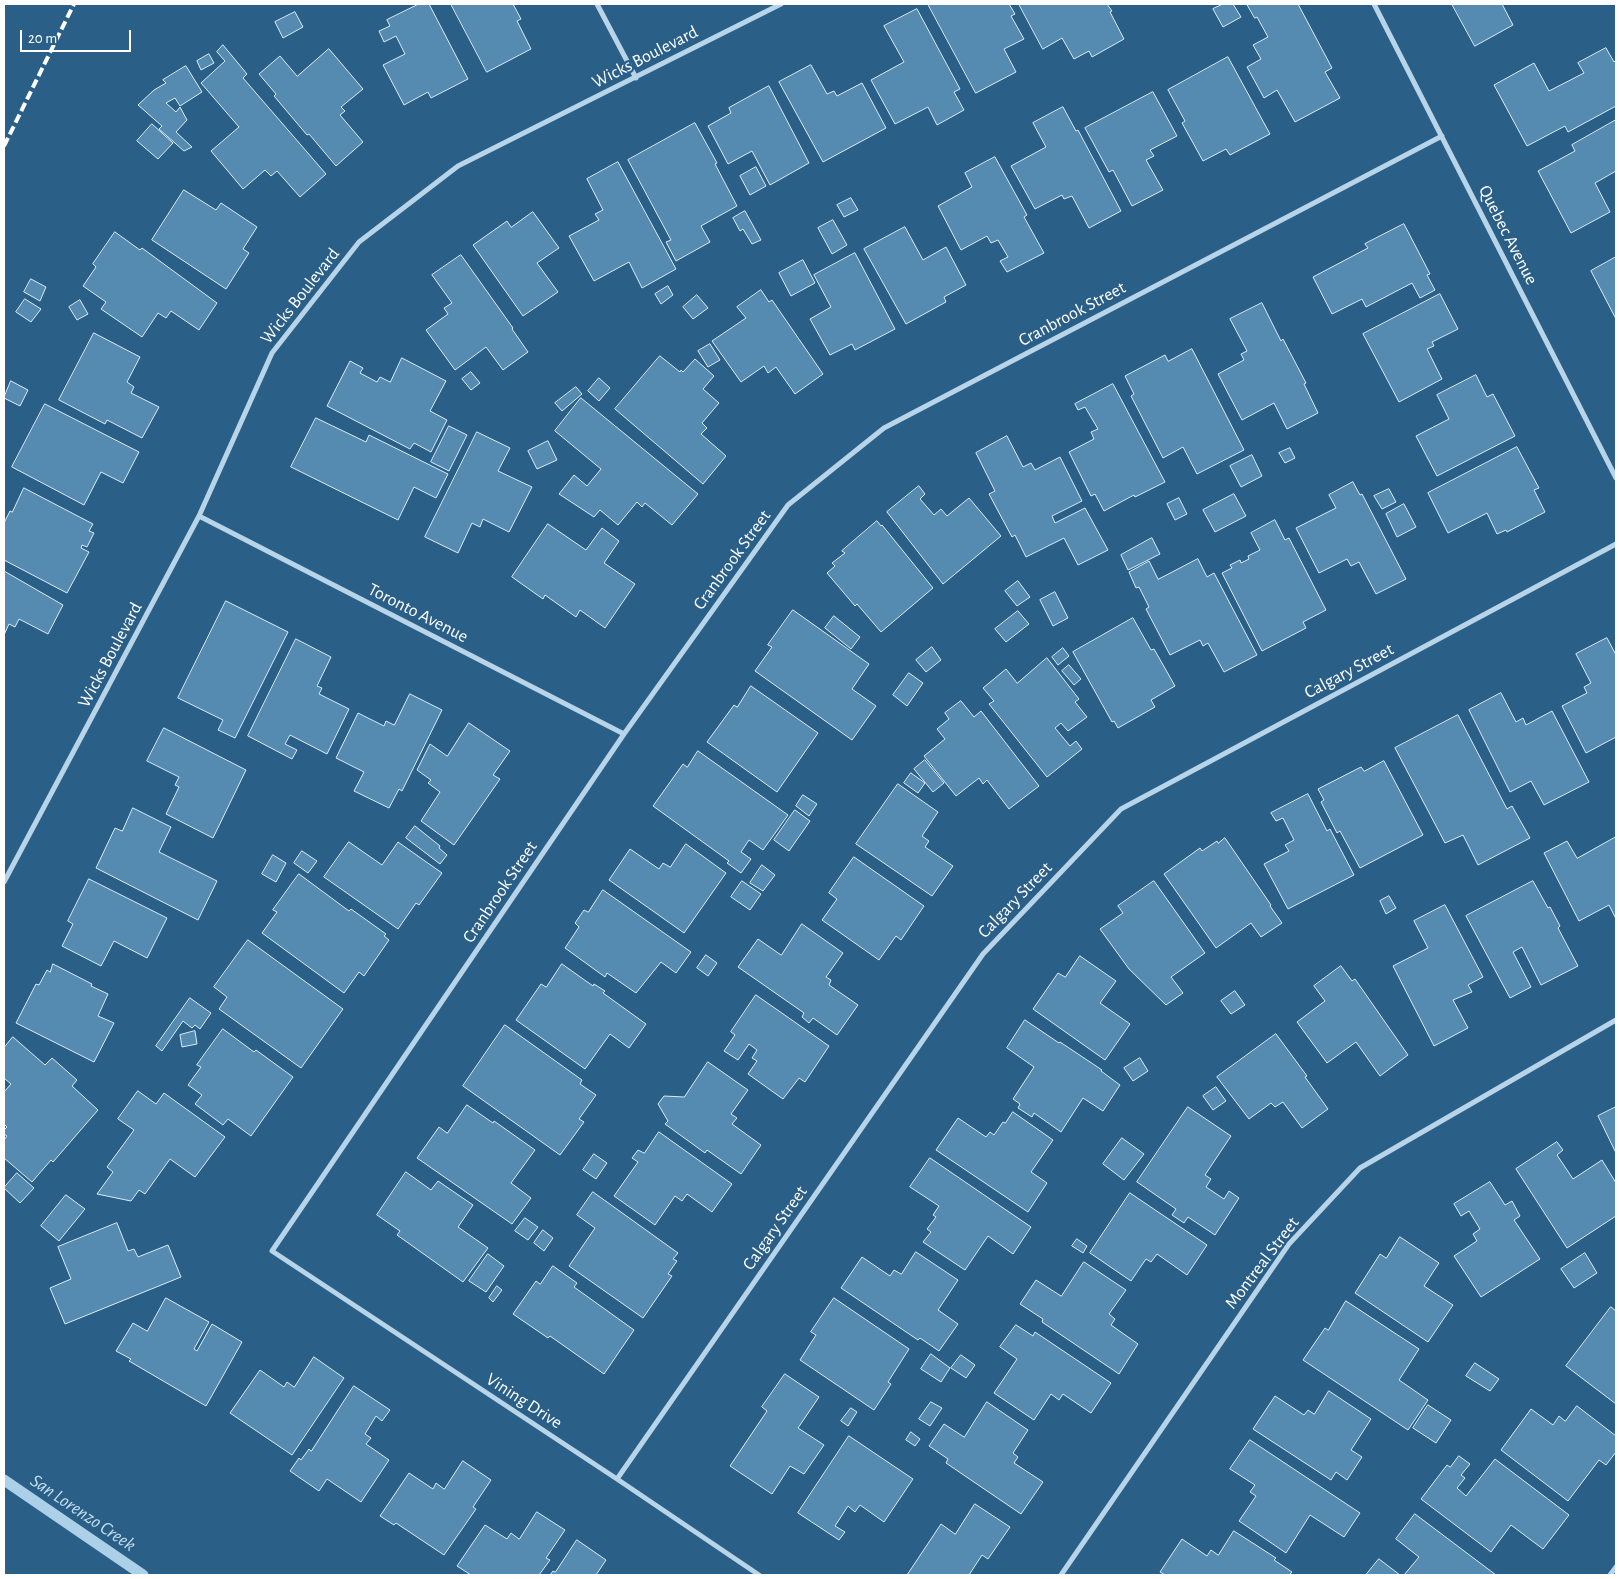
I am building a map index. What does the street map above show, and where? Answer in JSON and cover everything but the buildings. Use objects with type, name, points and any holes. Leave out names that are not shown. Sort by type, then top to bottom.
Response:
[{"type":"street","points":[[598,4],[636,78]]},
{"type":"street","name":"Wicks Boulevard","points":[[4,882],[199,516],[272,353],[359,242],[458,166],[781,4]]},
{"type":"street","name":"Quebec Avenue","points":[[1374,4],[1616,478]]},
{"type":"street","name":"Cranbrook Street","points":[[272,1251],[624,734],[788,505],[884,428],[1442,136]]},
{"type":"street","name":"Toronto Avenue","points":[[199,516],[624,734]]},
{"type":"street","name":"Calgary Street","points":[[617,1479],[983,954],[1121,809],[1616,544]]},
{"type":"street","name":"Montreal Street","points":[[1061,1575],[1290,1244],[1360,1168],[1616,1020]]},
{"type":"street","name":"Vining Drive","points":[[272,1251],[759,1575]]},
{"type":"street","points":[[1610,1575],[1616,1567]]},
{"type":"waterway","name":"San Lorenzo Creek","points":[[4,1480],[143,1575]]},
{"type":"railway","points":[[4,146],[74,4]]}]
